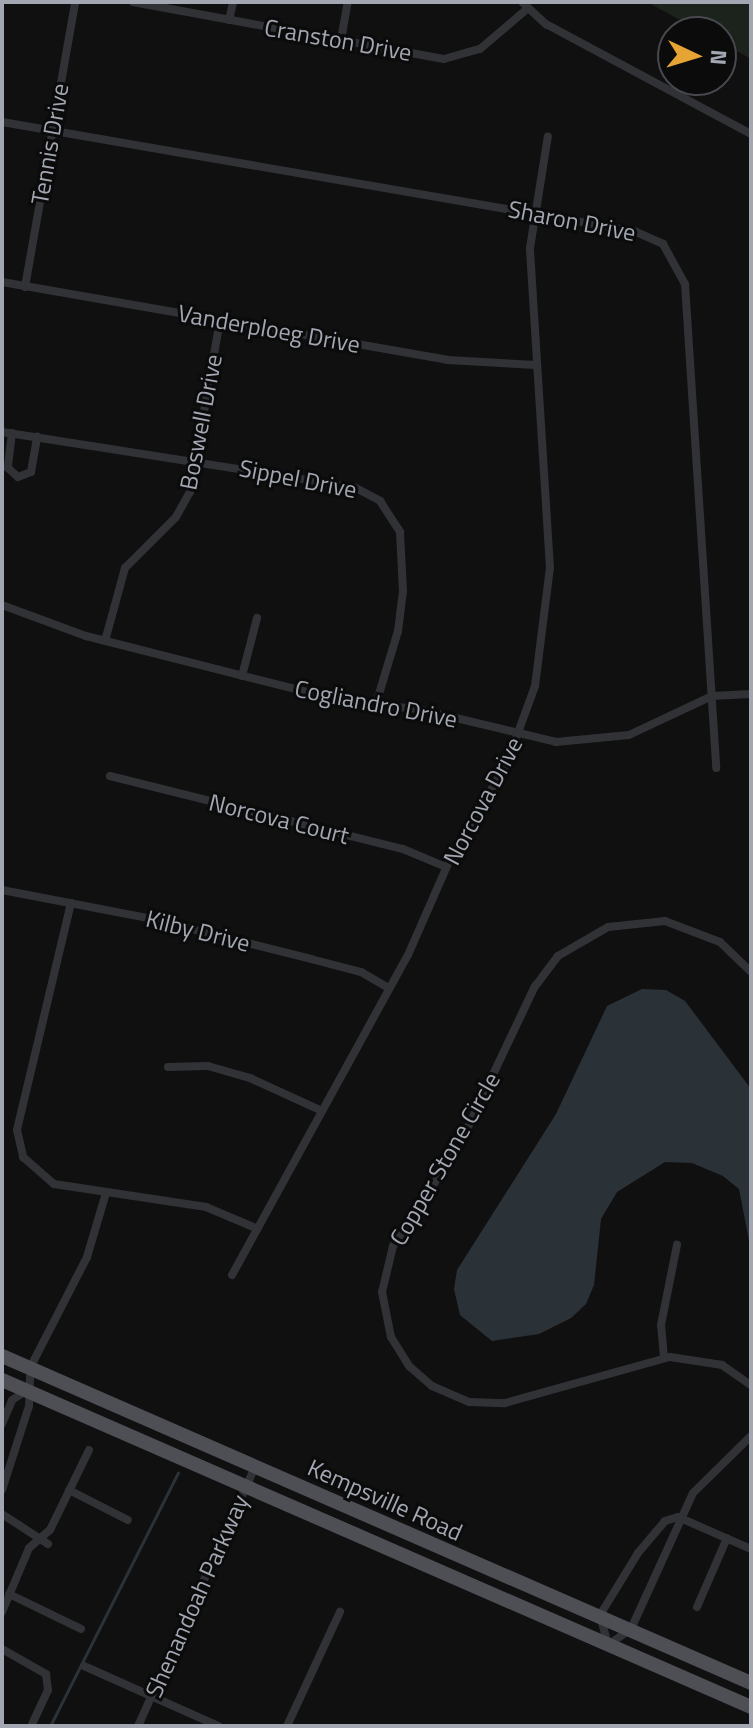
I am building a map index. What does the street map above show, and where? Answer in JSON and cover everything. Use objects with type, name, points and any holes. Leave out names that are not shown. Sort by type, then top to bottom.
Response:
[{"type":"main road","name":"Kempsville Road","points":[[2,1356],[751,1683]]},
{"type":"main road","name":"Kempsville Road","points":[[2,1380],[751,1707]]},
{"type":"street","name":"Tennis Drive","points":[[25,287],[75,2]]},
{"type":"street","name":"Cranston Drive","points":[[133,2],[455,59],[480,49],[524,5]]},
{"type":"street","points":[[229,20],[233,2]]},
{"type":"street","points":[[341,40],[348,2]]},
{"type":"street","points":[[524,5],[751,134]]},
{"type":"street","name":"Sharon Drive","points":[[2,122],[643,233],[663,244],[681,270],[716,768]]},
{"type":"street","name":"Norcova Drive","points":[[232,1275],[389,988],[446,867],[520,734],[542,658],[549,600],[530,260],[548,136]]},
{"type":"street","name":"Vanderploeg Drive","points":[[2,282],[460,362],[536,365]]},
{"type":"street","name":"Boswell Drive","points":[[105,641],[125,568],[176,517],[190,492],[220,320]]},
{"type":"street","points":[[7,432],[8,468],[18,477],[31,472],[37,437]]},
{"type":"street","name":"Sippel Drive","points":[[7,432],[354,487],[387,508],[400,532],[403,591],[398,631],[376,704]]},
{"type":"street","name":"Cogliandro Drive","points":[[2,605],[105,641],[242,676],[556,742],[603,741],[649,728],[712,696],[751,694]]},
{"type":"street","points":[[242,676],[257,618]]},
{"type":"street","name":"Norcova Court","points":[[110,776],[403,849],[446,867]]},
{"type":"street","name":"Kilby Drive","points":[[2,890],[71,903],[348,969],[389,988]]},
{"type":"street","points":[[71,903],[17,1138],[23,1157],[43,1179],[106,1193],[206,1207],[258,1229]]},
{"type":"street","name":"Copper Stone Circle","points":[[751,972],[720,942],[665,921],[608,927],[558,956],[535,986],[478,1112],[397,1240],[384,1272],[384,1316],[401,1357],[432,1386],[469,1402],[505,1403],[664,1358],[707,1360],[751,1385]]},
{"type":"street","points":[[168,1067],[194,1064],[250,1078],[322,1111]]},
{"type":"street","points":[[2,1490],[29,1406],[27,1390],[30,1368],[87,1257],[106,1193]]},
{"type":"street","points":[[664,1358],[661,1325],[677,1245]]},
{"type":"street","points":[[2,1424],[12,1400],[27,1390]]},
{"type":"street","points":[[751,1436],[710,1472],[678,1517],[676,1534],[631,1629],[608,1645],[600,1615],[638,1553],[665,1521],[678,1517],[751,1549]]},
{"type":"street","points":[[2,1612],[29,1548],[50,1530],[89,1450]]},
{"type":"street","name":"Shenandoah Parkway","points":[[138,1726],[255,1467]]},
{"type":"street","points":[[69,1490],[128,1520]]},
{"type":"street","points":[[2,1514],[48,1544]]},
{"type":"street","points":[[697,1607],[727,1538]]},
{"type":"street","points":[[9,1594],[81,1629]]},
{"type":"street","points":[[287,1726],[340,1612]]},
{"type":"street","points":[[2,1649],[34,1663],[49,1682],[31,1726]]},
{"type":"street","points":[[84,1666],[218,1726]]},
{"type":"shaded area","points":[[647,2],[751,2],[751,59],[737,51],[737,16],[673,16]]},
{"type":"shaded area","points":[[642,989],[666,990],[685,1001],[751,1089],[751,1251],[739,1189],[723,1176],[692,1163],[665,1162],[617,1192],[601,1219],[594,1285],[586,1304],[571,1318],[539,1334],[492,1341],[460,1315],[454,1289],[457,1270],[556,1114],[607,1006]]},
{"type":"waterway","points":[[50,1726],[178,1473]]}]
